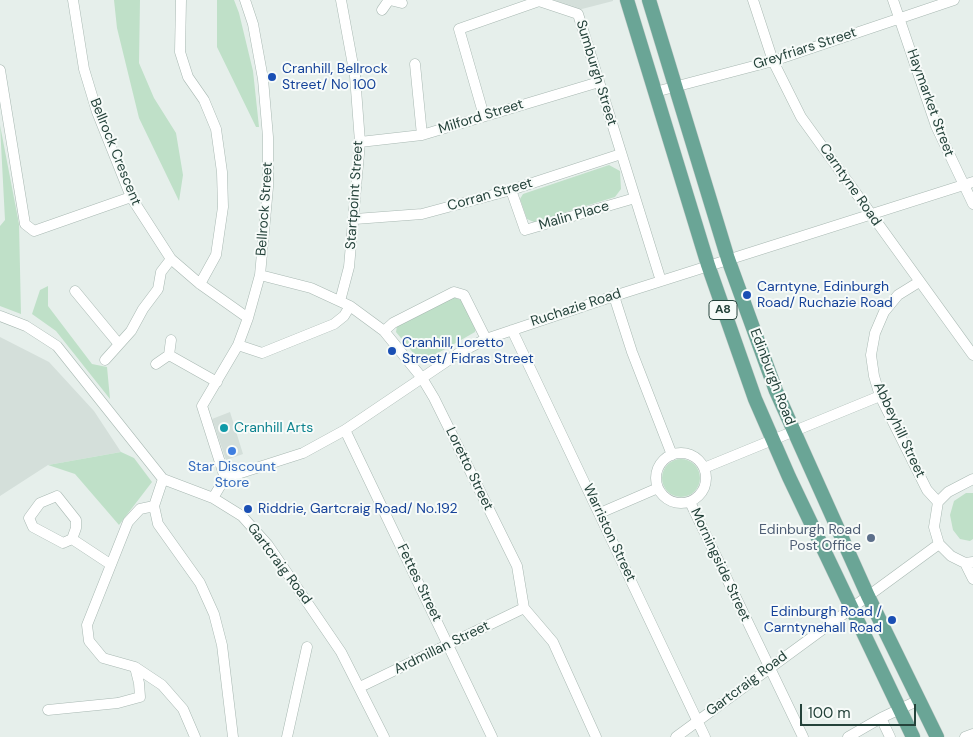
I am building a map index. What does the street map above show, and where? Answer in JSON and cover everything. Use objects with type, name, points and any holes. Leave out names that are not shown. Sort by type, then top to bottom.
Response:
[{"type":"main road","name":"Edinburgh Road","points":[[626,0],[708,265],[743,366],[772,440],[850,608],[913,737]]},
{"type":"main road","name":"Edinburgh Road","points":[[649,0],[728,259],[776,391],[868,596],[937,737]]},
{"type":"street","name":"Bellrock Crescent","points":[[73,0],[84,69],[97,112],[131,197],[170,259],[200,284],[248,318]]},
{"type":"street","points":[[182,0],[180,52],[188,77],[204,100],[216,129],[222,172],[223,207],[216,254],[200,284]]},
{"type":"street","name":"Bellrock Street","points":[[225,478],[202,406],[238,345],[248,318],[260,275],[268,187],[268,137],[263,80],[253,24],[245,0]]},
{"type":"street","name":"Startpoint Street","points":[[340,301],[350,268],[360,142],[355,76],[341,0]]},
{"type":"street","points":[[382,10],[390,0],[402,4]]},
{"type":"street","name":"Carntyne Road","points":[[754,0],[773,61],[801,117],[973,355]]},
{"type":"street","name":"Haymarket Street","points":[[892,0],[936,126],[968,184],[973,204]]},
{"type":"street","name":"Greyfriars Street","points":[[655,92],[773,61],[954,0]]},
{"type":"street","name":"Sumburgh Street","points":[[484,116],[459,29],[539,1],[578,14],[661,281]]},
{"type":"street","points":[[415,64],[412,75],[422,135]]},
{"type":"street","points":[[0,70],[25,224],[34,231],[131,197]]},
{"type":"street","name":"Milford Street","points":[[360,142],[422,135],[599,82]]},
{"type":"street","name":"Corran Street","points":[[355,220],[422,214],[511,190],[621,154]]},
{"type":"street","name":"Ruchazie Road","points":[[225,478],[303,453],[345,430],[459,353],[486,339],[708,265],[968,184]]},
{"type":"street","name":"Malin Place","points":[[511,190],[525,230],[635,198]]},
{"type":"street","points":[[105,360],[118,343],[131,331],[142,309],[158,289],[161,272],[170,259]]},
{"type":"street","name":"Loretto Street","points":[[260,275],[288,281],[350,306],[384,331],[422,378],[434,398],[517,566],[524,608]]},
{"type":"street","name":"Abbeyhill Street","points":[[919,282],[898,295],[884,312],[875,333],[871,355],[874,376],[880,396],[927,490],[938,502]]},
{"type":"street","points":[[75,291],[118,343]]},
{"type":"street","points":[[384,331],[393,323],[454,292],[464,295],[486,339]]},
{"type":"street","points":[[614,296],[635,360],[672,455]]},
{"type":"street","points":[[238,345],[262,354],[334,324],[344,316],[350,306]]},
{"type":"street","points":[[0,316],[26,326],[57,346],[163,479],[154,506],[158,524],[200,583],[214,614],[222,645],[233,737]]},
{"type":"street","name":"Warriston Street","points":[[512,330],[600,512],[705,737]]},
{"type":"street","points":[[156,364],[168,355],[171,340]]},
{"type":"street","points":[[168,355],[217,382]]},
{"type":"street","points":[[600,512],[658,488],[657,472],[660,465],[672,455],[680,453],[694,457],[704,468],[792,430],[880,396]]},
{"type":"street","name":"Fettes Street","points":[[345,430],[492,737]]},
{"type":"street","name":"Morningside Street","points":[[658,488],[668,500],[682,504],[690,502],[702,492],[706,484],[704,468]]},
{"type":"street","points":[[213,498],[225,478]]},
{"type":"street","name":"Gartcraig Road","points":[[163,479],[213,498],[242,516],[268,545],[341,652],[384,737]]},
{"type":"street","points":[[973,479],[948,492],[938,502],[934,527],[939,544],[951,556],[969,563],[973,579]]},
{"type":"street","points":[[56,496],[76,520],[76,528],[72,539],[63,543],[33,527],[29,518],[40,503],[56,496]]},
{"type":"street","name":"Morningside Street","points":[[690,502],[803,737]]},
{"type":"street","points":[[154,506],[140,509],[128,522],[87,625],[89,641],[103,658],[135,667],[162,685],[183,709],[195,737]]},
{"type":"street","points":[[72,539],[110,564]]},
{"type":"street","name":"Gartcraig Road","points":[[676,737],[939,544]]},
{"type":"street","points":[[524,608],[553,642],[596,737]]},
{"type":"street","name":"Ardmillan Street","points":[[360,687],[524,608]]},
{"type":"street","points":[[291,735],[307,647]]},
{"type":"street","points":[[48,710],[118,703],[140,697],[135,667]]},
{"type":"street","points":[[848,737],[881,718],[919,700]]},
{"type":"street","points":[[881,718],[890,737]]},
{"type":"street","points":[[965,737],[973,734]]},
{"type":"shaded area","points":[[554,0],[613,0],[613,1],[578,10]]},
{"type":"shaded area","points":[[0,337],[49,362],[94,411],[121,452],[48,465],[0,496]]},
{"type":"shaded area","points":[[230,412],[243,454],[226,460],[212,419]]},
{"type":"green space","points":[[114,0],[140,0],[139,63],[154,98],[176,133],[183,175],[179,201],[139,118],[117,28]]},
{"type":"green space","points":[[217,0],[234,0],[239,13],[253,71],[259,127],[256,127],[217,47]]},
{"type":"green space","points":[[0,125],[19,224],[21,314],[0,306],[0,226],[5,220]]},
{"type":"green space","points":[[609,165],[620,171],[621,189],[615,197],[534,222],[527,219],[520,199],[523,194]]},
{"type":"green space","points":[[48,286],[48,306],[92,364],[107,367],[110,399],[56,331],[32,314],[40,290]]},
{"type":"green space","points":[[453,297],[461,300],[476,327],[475,332],[424,361],[419,360],[396,332],[397,326]]},
{"type":"green space","points":[[121,452],[134,458],[152,482],[119,525],[75,474],[48,465]]},
{"type":"green space","points":[[681,459],[695,464],[700,478],[695,492],[681,497],[667,492],[662,478],[667,464]]},
{"type":"green space","points":[[966,493],[973,493],[973,539],[970,541],[960,539],[953,530],[950,515],[954,501]]},
{"type":"place","name":"Cranhill, Bellrock Street/ No 100","points":[[272,77]]},
{"type":"place","name":"Carntyne, Edinburgh Road/ Ruchazie Road","points":[[747,295]]},
{"type":"place","name":"Cranhill, Loretto Street/ Fidras Street","points":[[392,351]]},
{"type":"place","name":"Cranhill Arts","points":[[224,428]]},
{"type":"place","name":"Star Discount Store","points":[[232,451]]},
{"type":"place","name":"Riddrie, Gartcraig Road/ No.192","points":[[248,509]]},
{"type":"place","name":"Edinburgh Road Post Office","points":[[871,538]]},
{"type":"place","name":"Edinburgh Road / Carntynehall Road","points":[[892,620]]}]
